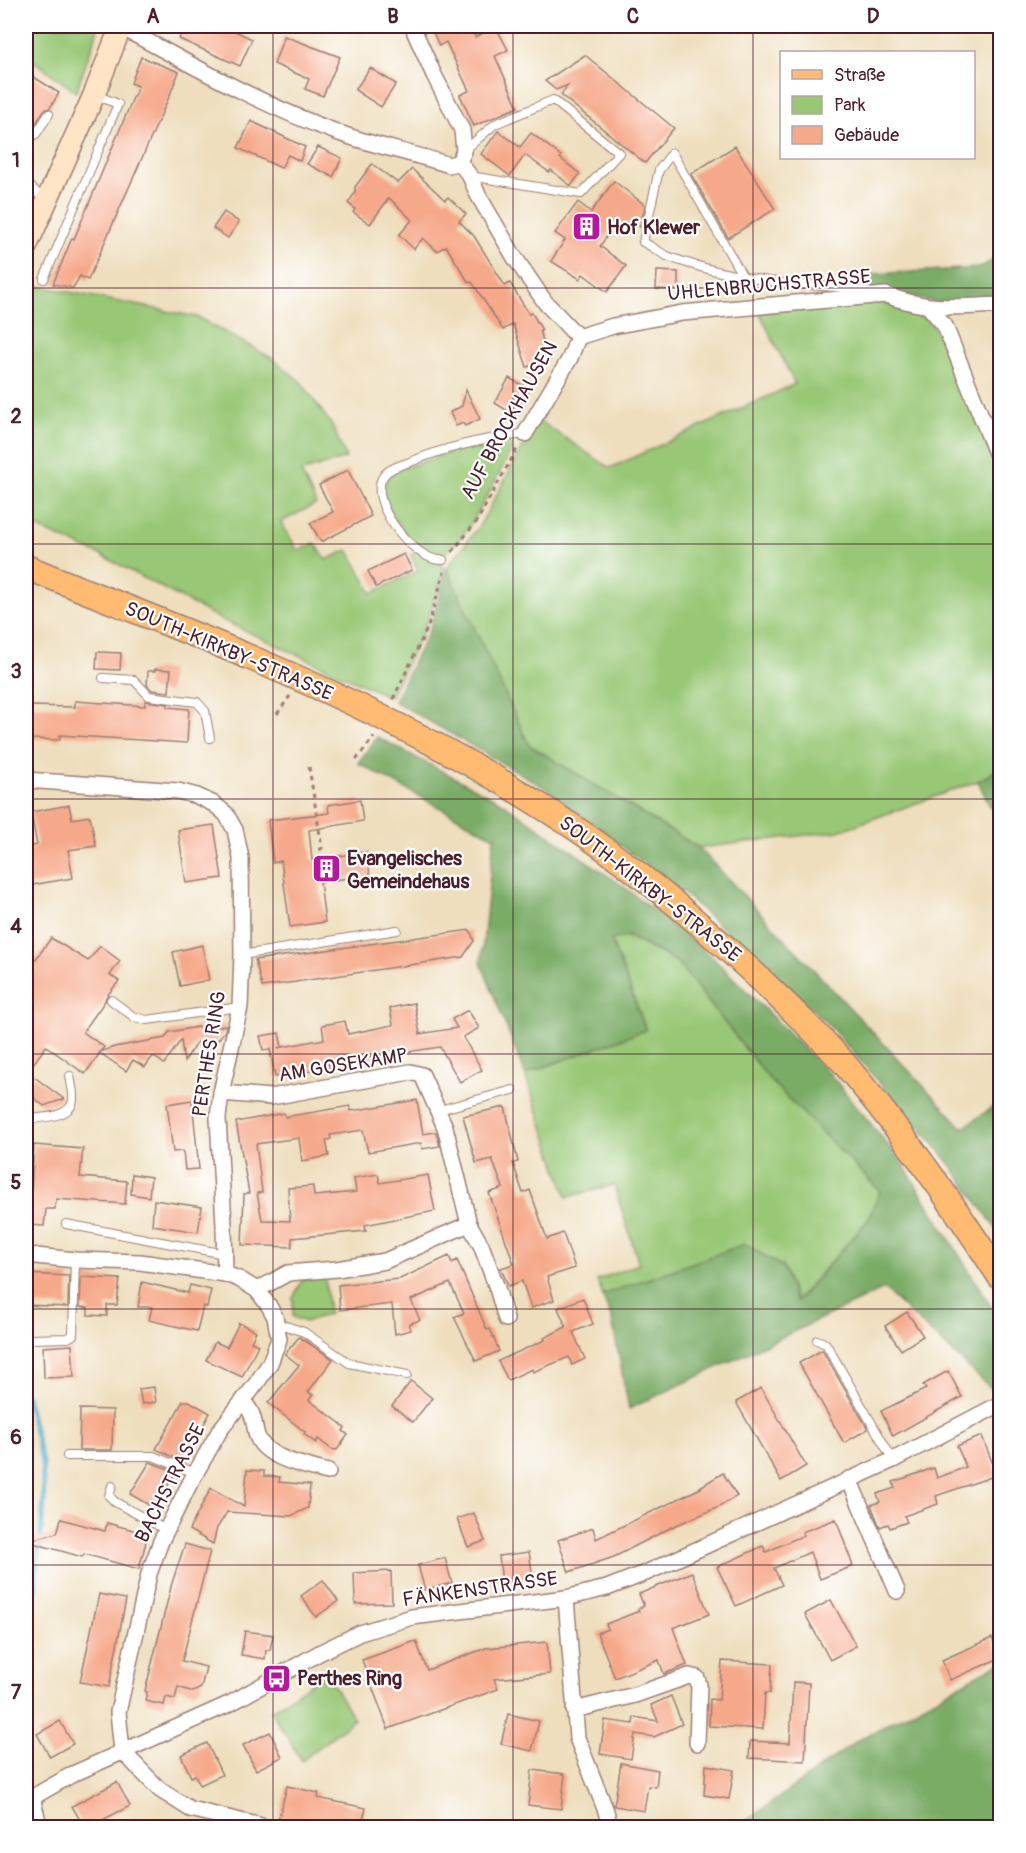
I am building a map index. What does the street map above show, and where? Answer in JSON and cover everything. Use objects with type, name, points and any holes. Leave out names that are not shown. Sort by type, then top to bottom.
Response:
[{"type":"main road","points":[[26,247],[94,95],[121,26]]},
{"type":"main road","name":"SOUTH-KIRKBY-STRASSE","points":[[26,566],[292,676],[384,718],[482,771],[554,814],[600,845],[716,938],[842,1061],[936,1179],[1000,1277]]},
{"type":"street","points":[[121,26],[241,90],[298,117],[340,134],[449,165],[462,157],[462,130],[434,75],[414,26]]},
{"type":"street","name":"AUF BROCKHAUSEN","points":[[462,157],[478,195],[515,258],[545,302],[578,337],[570,358],[525,434]]},
{"type":"street","name":"UHLENBRUCHSTRASSE","points":[[578,337],[613,326],[659,316],[886,295],[909,304],[938,308],[1000,305]]},
{"type":"street","points":[[929,307],[945,326],[1000,464]]},
{"type":"street","name":"PERTHES RING","points":[[26,780],[178,791],[214,804],[226,814],[235,830],[241,858],[240,1007],[221,1093],[218,1118],[225,1274]]},
{"type":"street","name":"AM GOSEKAMP","points":[[221,1093],[271,1097],[410,1072],[422,1075],[439,1110],[469,1224],[481,1245],[506,1318]]},
{"type":"street","points":[[257,1290],[288,1272],[338,1269],[385,1261],[469,1224]]},
{"type":"street","points":[[26,1255],[75,1260],[140,1262],[225,1274],[257,1290],[269,1306],[277,1323]]},
{"type":"street","name":"BACHSTRASSE","points":[[122,1751],[118,1712],[149,1574],[166,1530],[195,1473],[220,1430],[266,1370],[277,1348],[279,1339],[277,1323]]},
{"type":"street","points":[[243,1402],[251,1409],[262,1446],[298,1464],[328,1472]]},
{"type":"street","name":"FÄNKENSTRASSE","points":[[29,1799],[73,1774],[231,1703],[341,1641],[412,1617],[566,1598],[607,1588],[648,1572],[892,1460],[1000,1404]]},
{"type":"street","points":[[849,1479],[897,1591]]},
{"type":"street","points":[[566,1598],[576,1738],[610,1827]]},
{"type":"street","points":[[574,1710],[635,1695],[689,1676],[697,1678],[699,1685],[697,1743]]},
{"type":"street","points":[[122,1751],[160,1790],[190,1809],[270,1827]]},
{"type":"street","points":[[29,1799],[40,1827]]},
{"type":"lane","points":[[44,279],[117,104],[94,95]]},
{"type":"lane","points":[[462,157],[495,124],[553,100],[619,153],[580,194],[470,176]]},
{"type":"lane","points":[[26,141],[36,134],[50,114]]},
{"type":"lane","points":[[741,275],[672,153],[659,170],[654,202],[643,242],[665,255],[741,275],[786,283],[838,286],[886,295]]},
{"type":"lane","points":[[26,183],[46,201]]},
{"type":"lane","points":[[443,560],[430,559],[404,538],[394,524],[381,502],[378,491],[385,474],[396,467],[461,444],[491,437],[525,434]]},
{"type":"lane","points":[[103,678],[134,680],[149,696],[197,702],[205,711],[210,738]]},
{"type":"lane","points":[[242,955],[397,930]]},
{"type":"lane","points":[[111,1000],[134,1017],[147,1020],[240,1007]]},
{"type":"lane","points":[[26,1119],[53,1116],[64,1112],[72,1105],[74,1099],[70,1076]]},
{"type":"lane","points":[[439,1110],[513,1090]]},
{"type":"lane","points":[[66,1224],[225,1254]]},
{"type":"lane","points":[[33,1339],[68,1338],[73,1335],[75,1260]]},
{"type":"lane","points":[[277,1323],[304,1332],[349,1363],[407,1375]]},
{"type":"lane","points":[[817,1340],[826,1344],[892,1460]]},
{"type":"lane","points":[[67,1456],[153,1456],[195,1473]]},
{"type":"lane","points":[[112,1486],[109,1496],[115,1502],[166,1530]]},
{"type":"path","name":"AUF BROCKHAUSEN","points":[[443,560],[477,520],[525,434]]},
{"type":"path","points":[[356,760],[374,737],[428,627],[445,571],[443,560]]},
{"type":"path","points":[[309,767],[322,848],[316,853]]},
{"type":"green space","points":[[26,26],[99,26],[76,92],[26,55]]},
{"type":"green space","points":[[1000,256],[1000,302],[936,302],[843,285],[838,276],[979,268]]},
{"type":"green space","points":[[28,284],[197,317],[272,358],[301,382],[332,425],[346,458],[301,472],[316,504],[281,522],[298,551],[315,543],[326,560],[348,550],[372,593],[418,571],[411,556],[415,551],[441,562],[444,572],[426,625],[390,697],[224,621],[101,555],[26,523],[26,292]]},
{"type":"green space","points":[[879,301],[912,310],[932,325],[947,346],[1000,471],[1000,771],[999,769],[978,781],[839,831],[699,848],[529,745],[446,569],[480,525],[538,420],[610,468],[795,384],[759,312]]},
{"type":"green space","points":[[506,440],[510,442],[512,449],[481,507],[451,548],[442,554],[433,555],[408,538],[386,503],[383,489],[387,479],[398,470],[465,447]]},
{"type":"green space","points":[[447,569],[529,745],[699,848],[963,1128],[1000,1102],[1000,1234],[948,1161],[827,1023],[690,899],[549,790],[394,701],[430,628]]},
{"type":"green space","points":[[377,737],[501,802],[623,886],[712,957],[829,1073],[901,1161],[1000,1321],[1000,1379],[992,1389],[884,1289],[629,1409],[612,1320],[602,1295],[745,1244],[783,1267],[796,1302],[869,1219],[880,1191],[770,1080],[677,962],[628,936],[611,940],[646,1030],[525,1074],[481,963],[494,837],[358,763]]},
{"type":"green space","points":[[1000,769],[1000,827],[978,781]]},
{"type":"green space","points":[[628,937],[677,962],[770,1080],[880,1191],[868,1220],[796,1301],[783,1267],[745,1244],[603,1295],[597,1280],[639,1264],[614,1185],[567,1197],[525,1074],[646,1029],[611,939]]},
{"type":"green space","points":[[325,1277],[329,1314],[305,1322],[293,1317],[293,1298],[302,1280]]},
{"type":"green space","points":[[1000,1663],[1000,1827],[738,1827],[857,1741]]},
{"type":"green space","points":[[326,1673],[354,1719],[302,1761],[271,1711]]},
{"type":"building","points":[[185,26],[235,26],[233,30],[252,39],[240,66],[179,39]]},
{"type":"building","points":[[447,26],[469,26],[475,37],[496,27],[508,50],[495,56],[518,107],[474,126],[460,95],[469,91],[446,42],[439,46],[433,32]]},
{"type":"building","points":[[284,36],[340,57],[323,96],[305,89],[309,79],[274,64]]},
{"type":"building","points":[[585,55],[674,128],[645,163],[561,95],[568,85],[556,90],[545,81]]},
{"type":"building","points":[[141,57],[179,72],[88,280],[80,276],[73,288],[53,284],[138,86],[131,83]]},
{"type":"building","points":[[370,68],[396,84],[381,107],[355,90]]},
{"type":"building","points":[[26,72],[59,93],[50,108],[44,110],[32,130],[26,134]]},
{"type":"building","points":[[251,121],[305,147],[300,161],[288,155],[281,168],[238,148]]},
{"type":"building","points":[[498,131],[520,147],[531,133],[580,174],[571,186],[551,170],[549,172],[525,155],[510,176],[481,154]]},
{"type":"building","points":[[735,146],[775,209],[728,238],[691,174]]},
{"type":"building","points":[[318,147],[342,158],[333,177],[307,164]]},
{"type":"building","points":[[372,164],[398,183],[412,169],[445,200],[448,197],[466,214],[459,221],[474,236],[505,286],[510,283],[529,314],[532,313],[542,330],[540,331],[549,360],[527,367],[513,324],[503,330],[446,246],[437,251],[423,238],[414,249],[399,235],[412,220],[389,198],[370,224],[353,212],[355,209],[348,203],[355,193],[355,187]]},
{"type":"building","name":"Hof Klewer","points":[[614,181],[645,205],[640,227],[633,222],[626,231],[616,223],[600,246],[626,266],[607,292],[583,274],[580,279],[551,261],[565,240],[555,233],[578,202],[591,212]]},
{"type":"building","points":[[224,212],[239,222],[228,238],[213,228]]},
{"type":"building","points":[[657,271],[678,272],[678,290],[656,289]]},
{"type":"building","points":[[509,378],[529,389],[514,415],[495,403]]},
{"type":"building","points":[[466,390],[480,419],[465,426],[463,423],[456,426],[450,412],[462,406]]},
{"type":"building","points":[[348,470],[371,516],[321,542],[310,523],[333,512],[319,485]]},
{"type":"building","points":[[404,554],[412,570],[376,587],[368,571]]},
{"type":"building","points":[[97,652],[121,653],[120,670],[96,669]]},
{"type":"building","points":[[155,669],[171,670],[169,692],[152,690],[147,685],[148,671],[155,671]]},
{"type":"building","points":[[75,701],[145,706],[145,701],[189,709],[187,743],[60,735],[60,740],[31,739],[31,734],[26,734],[26,713],[31,713],[31,706],[75,707]]},
{"type":"building","name":"Evangelisches Gemeindehaus","points":[[360,800],[363,821],[309,830],[312,860],[367,852],[370,875],[320,882],[325,922],[290,927],[281,861],[273,863],[268,820],[329,813],[328,805]]},
{"type":"building","points":[[69,805],[72,819],[90,816],[96,846],[68,850],[73,878],[26,886],[26,847],[37,845],[31,812]]},
{"type":"building","points":[[214,825],[222,878],[186,883],[178,830]]},
{"type":"building","points":[[470,930],[474,941],[463,957],[262,987],[255,960]]},
{"type":"building","points":[[51,938],[88,961],[100,946],[120,961],[110,975],[119,981],[83,1032],[104,1047],[100,1052],[114,1047],[165,1038],[169,1032],[215,1024],[215,1027],[226,1025],[225,1031],[209,1051],[197,1042],[184,1062],[181,1040],[164,1064],[153,1056],[145,1067],[133,1060],[126,1071],[100,1053],[85,1074],[46,1046],[34,1063],[26,1057],[26,968],[33,957],[36,959]]},
{"type":"building","points":[[202,945],[209,980],[180,986],[173,952]]},
{"type":"building","points":[[414,1003],[420,1034],[457,1028],[452,1019],[468,1010],[479,1028],[463,1037],[482,1070],[460,1082],[440,1047],[380,1056],[380,1054],[328,1064],[329,1068],[275,1077],[270,1049],[263,1050],[260,1036],[279,1033],[282,1047],[277,1048],[324,1039],[322,1025],[345,1021],[348,1034],[393,1025],[390,1008]]},
{"type":"building","points":[[26,1071],[64,1099],[44,1106],[26,1092]]},
{"type":"building","points":[[192,1100],[199,1169],[185,1170],[183,1151],[173,1152],[167,1104]]},
{"type":"building","points":[[417,1100],[423,1134],[436,1132],[440,1146],[422,1149],[421,1143],[368,1152],[363,1130],[330,1135],[331,1139],[326,1140],[329,1156],[302,1161],[299,1138],[256,1144],[262,1192],[257,1193],[262,1220],[290,1221],[288,1188],[313,1186],[314,1196],[356,1192],[354,1178],[378,1174],[380,1183],[428,1175],[435,1211],[365,1225],[366,1231],[292,1238],[292,1247],[242,1245],[244,1194],[249,1193],[236,1122],[284,1113],[285,1117],[350,1106],[351,1111]]},
{"type":"building","points":[[505,1107],[518,1162],[513,1163],[523,1193],[530,1190],[547,1239],[563,1233],[575,1268],[547,1277],[554,1300],[531,1308],[522,1281],[508,1286],[501,1268],[514,1264],[489,1193],[503,1188],[492,1159],[476,1163],[463,1116]]},
{"type":"building","points":[[34,1145],[83,1149],[80,1177],[127,1181],[125,1204],[56,1199],[55,1209],[46,1209],[44,1226],[29,1225]]},
{"type":"building","points":[[132,1174],[151,1177],[149,1197],[131,1194]]},
{"type":"building","points":[[154,1200],[202,1207],[198,1232],[152,1225]]},
{"type":"building","points":[[449,1256],[452,1263],[457,1260],[487,1330],[490,1329],[499,1351],[476,1361],[454,1317],[464,1313],[450,1283],[411,1300],[420,1320],[409,1324],[411,1330],[395,1334],[392,1304],[340,1310],[338,1285],[400,1279]]},
{"type":"building","points":[[26,1274],[69,1276],[68,1307],[26,1305]]},
{"type":"building","points":[[81,1277],[120,1279],[117,1305],[107,1305],[107,1316],[88,1315],[88,1308],[80,1307]]},
{"type":"building","points":[[142,1282],[188,1293],[190,1285],[211,1290],[207,1307],[203,1306],[197,1331],[149,1320],[152,1307],[138,1307]]},
{"type":"building","points":[[583,1298],[593,1324],[573,1332],[585,1359],[572,1365],[569,1357],[533,1372],[532,1369],[508,1380],[498,1361],[545,1340],[544,1338],[566,1327],[558,1308]]},
{"type":"building","points":[[907,1312],[923,1336],[901,1350],[885,1326]]},
{"type":"building","points":[[239,1323],[256,1331],[251,1342],[258,1345],[242,1377],[206,1360],[215,1342],[227,1347]]},
{"type":"building","points":[[299,1337],[333,1359],[308,1392],[313,1395],[309,1400],[345,1428],[343,1431],[348,1435],[337,1450],[331,1449],[318,1439],[316,1443],[268,1403],[299,1365],[285,1354]]},
{"type":"building","points":[[72,1345],[74,1377],[44,1378],[43,1347]]},
{"type":"building","points":[[822,1350],[868,1429],[844,1443],[799,1363]]},
{"type":"building","points":[[948,1371],[962,1397],[893,1436],[881,1411],[926,1389],[923,1385]]},
{"type":"building","points":[[411,1381],[432,1398],[413,1422],[392,1406]]},
{"type":"building","points":[[154,1387],[156,1402],[142,1404],[139,1389]]},
{"type":"building","points":[[761,1388],[806,1466],[781,1481],[736,1402]]},
{"type":"building","points":[[183,1401],[189,1401],[210,1413],[183,1462],[156,1449]]},
{"type":"building","points":[[80,1409],[113,1410],[112,1450],[79,1450]]},
{"type":"building","points":[[982,1436],[997,1475],[936,1496],[938,1504],[904,1516],[907,1522],[890,1528],[888,1524],[880,1527],[871,1505],[880,1502],[877,1494],[895,1488],[893,1482],[934,1468],[937,1478],[966,1467],[957,1446]]},
{"type":"building","points":[[150,1462],[176,1472],[154,1508],[130,1494]]},
{"type":"building","points":[[247,1470],[264,1471],[264,1476],[280,1477],[279,1482],[310,1485],[308,1508],[291,1516],[227,1512],[217,1528],[213,1544],[189,1530],[211,1488],[244,1507]]},
{"type":"building","points":[[723,1473],[737,1496],[719,1507],[674,1526],[614,1557],[569,1572],[558,1540],[593,1528],[596,1539],[701,1488]]},
{"type":"building","points":[[474,1513],[485,1541],[468,1547],[457,1519]]},
{"type":"building","points":[[61,1519],[105,1531],[107,1523],[148,1534],[139,1569],[84,1554],[82,1557],[26,1541],[57,1533]]},
{"type":"building","points":[[836,1519],[853,1566],[820,1579],[810,1552],[774,1568],[782,1585],[736,1606],[717,1567],[763,1546],[766,1552],[804,1535],[802,1532]]},
{"type":"building","points":[[185,1544],[210,1551],[182,1661],[206,1667],[201,1688],[193,1692],[178,1687],[175,1699],[166,1697],[164,1705],[145,1701],[147,1692],[145,1691],[172,1583]]},
{"type":"building","points":[[529,1552],[533,1578],[502,1583],[499,1556]]},
{"type":"building","points":[[445,1558],[452,1583],[425,1590],[418,1565]]},
{"type":"building","points":[[391,1571],[392,1603],[355,1604],[354,1573]]},
{"type":"building","points":[[692,1572],[709,1614],[673,1628],[687,1665],[664,1674],[659,1660],[615,1678],[597,1633],[608,1629],[606,1624],[639,1611],[638,1609],[644,1606],[639,1594]]},
{"type":"building","points":[[323,1580],[338,1601],[316,1617],[301,1596]]},
{"type":"building","points":[[99,1594],[126,1599],[109,1687],[80,1682]]},
{"type":"building","points":[[831,1600],[856,1646],[830,1660],[805,1614]]},
{"type":"building","points":[[245,1631],[273,1635],[270,1650],[266,1650],[265,1659],[241,1655]]},
{"type":"building","points":[[992,1638],[1000,1658],[950,1680],[942,1660]]},
{"type":"building","points":[[416,1641],[427,1670],[486,1648],[547,1642],[550,1674],[494,1679],[498,1689],[388,1729],[362,1660]]},
{"type":"building","points":[[722,1661],[772,1664],[770,1693],[765,1693],[763,1729],[709,1726],[710,1699],[719,1700]]},
{"type":"building","points":[[793,1682],[809,1683],[805,1761],[749,1758],[750,1741],[790,1743]]},
{"type":"building","points":[[671,1696],[682,1724],[654,1737],[635,1734],[631,1759],[600,1754],[605,1720],[633,1724],[634,1717],[658,1721],[651,1705]]},
{"type":"building","points":[[508,1714],[539,1721],[532,1751],[501,1744]]},
{"type":"building","points":[[60,1721],[73,1744],[50,1757],[37,1734]]},
{"type":"building","points":[[270,1732],[282,1757],[256,1770],[243,1745]]},
{"type":"building","points":[[207,1743],[222,1775],[200,1785],[195,1775],[191,1777],[181,1755]]},
{"type":"building","points":[[621,1763],[658,1770],[656,1787],[648,1786],[644,1811],[614,1806]]},
{"type":"building","points":[[706,1765],[734,1770],[729,1799],[704,1795]]},
{"type":"building","points":[[532,1770],[565,1774],[561,1809],[528,1805]]},
{"type":"building","points":[[117,1782],[130,1806],[89,1827],[84,1827],[72,1806]]},
{"type":"building","points":[[287,1786],[319,1793],[318,1798],[366,1808],[361,1827],[306,1827],[278,1821]]},
{"type":"waterway","points":[[26,1396],[42,1461],[44,1501],[26,1676]]},
{"type":"place","name":"Hof Klewer","points":[[586,227]]},
{"type":"place","name":"Evangelisches Gemeindehaus","points":[[326,869]]},
{"type":"place","name":"Perthes Ring","points":[[276,1678]]}]
